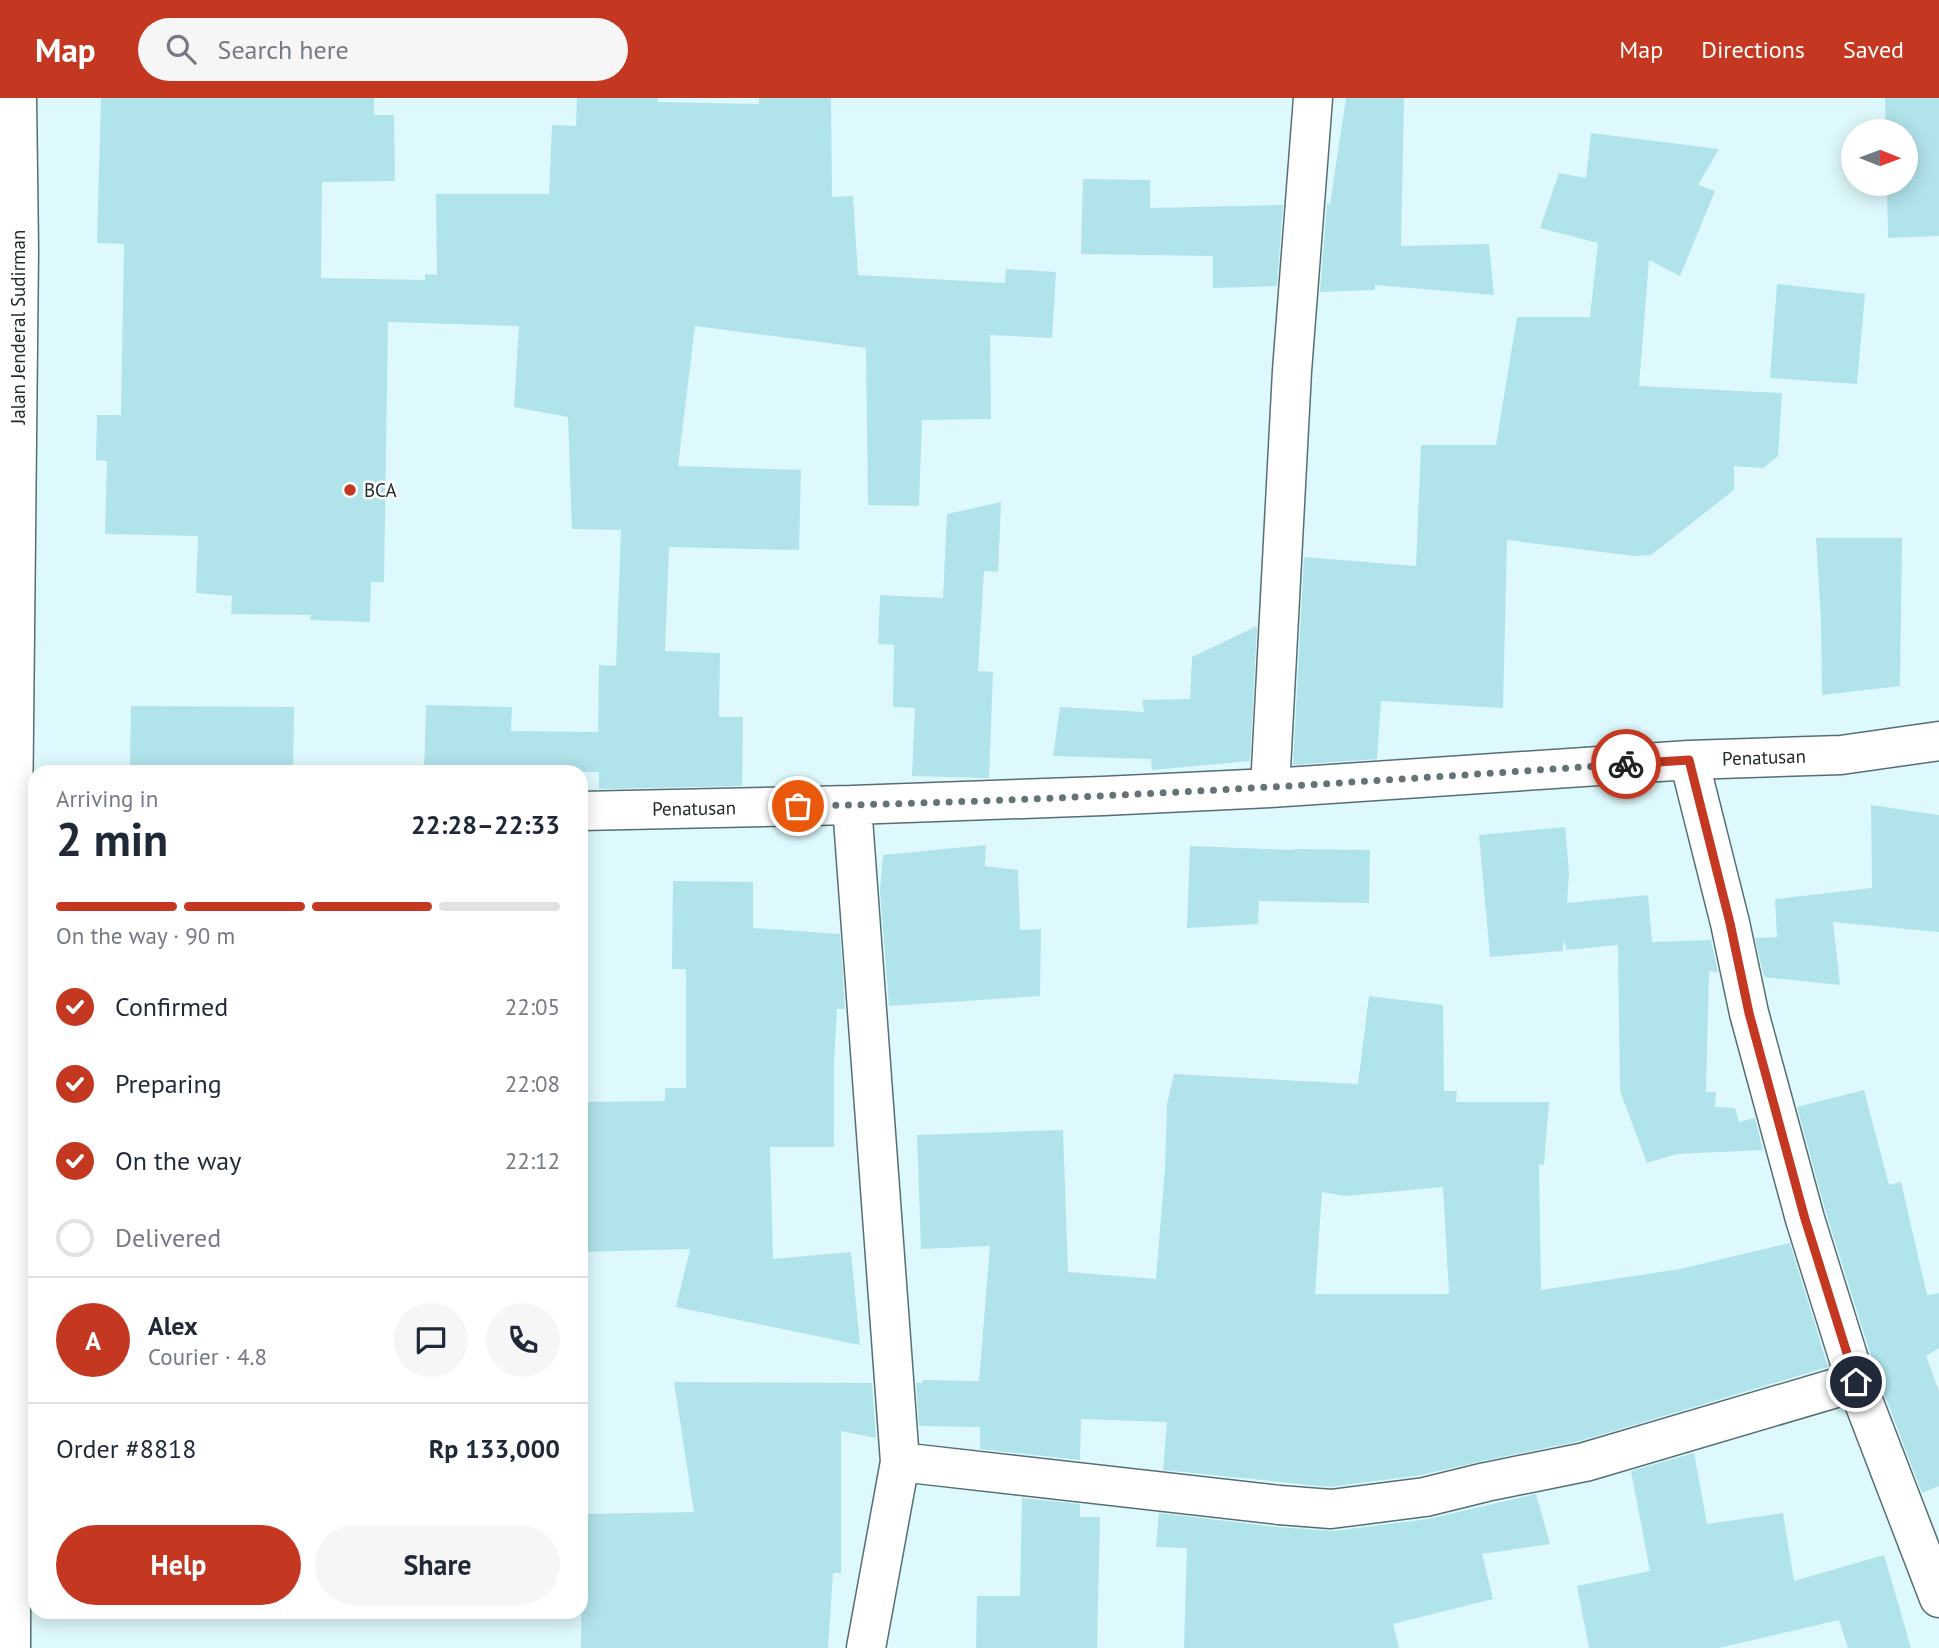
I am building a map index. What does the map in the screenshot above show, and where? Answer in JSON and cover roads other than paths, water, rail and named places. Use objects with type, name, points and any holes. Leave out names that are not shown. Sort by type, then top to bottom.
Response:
[{"type":"street","name":"Jalan Jenderal Sudirman","points":[[11,1648],[24,822],[17,98]]},
{"type":"street","points":[[1270,788],[1291,385],[1312,98]]},
{"type":"street","name":"Penatusan","points":[[588,811],[852,805],[1270,788],[1689,760],[1841,755],[1939,741]]},
{"type":"street","points":[[1689,760],[1730,923],[1749,1013],[1805,1219],[1856,1382],[1939,1598]]},
{"type":"street","points":[[852,805],[901,1462],[866,1648]]},
{"type":"street","points":[[901,1462],[1279,1506],[1331,1509],[1425,1497],[1585,1462],[1856,1382]]},
{"type":"place","name":"BCA","points":[[350,490]]}]
